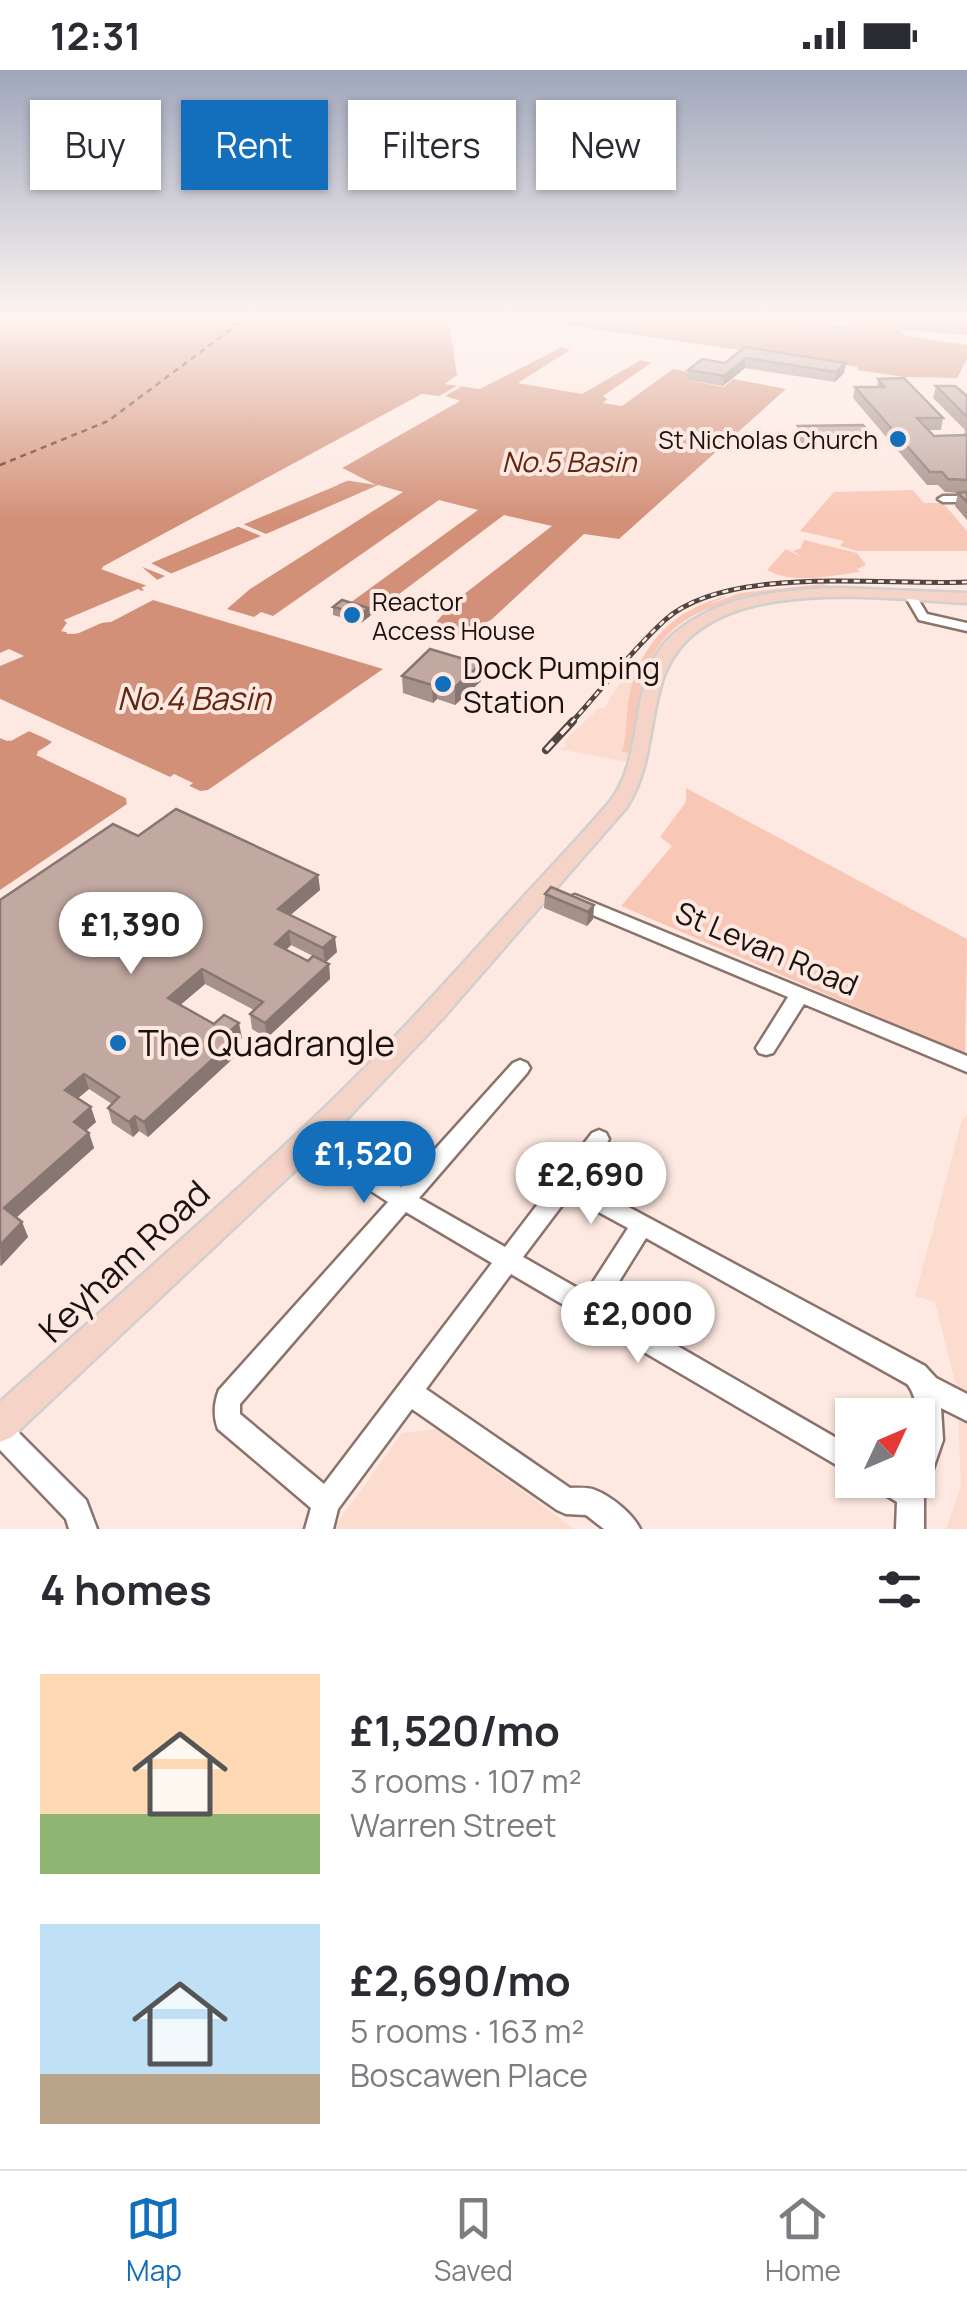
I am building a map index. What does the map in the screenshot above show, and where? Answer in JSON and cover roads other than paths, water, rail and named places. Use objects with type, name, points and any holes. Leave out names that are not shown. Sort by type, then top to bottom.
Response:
[{"type":"main road","name":"Keyham Road","points":[[0,1429],[309,1140],[628,792],[637,772],[656,676],[665,652],[688,626],[718,611],[780,597],[834,593],[967,598]]},
{"type":"street","points":[[943,499],[967,499]]},
{"type":"street","points":[[911,596],[923,617],[967,627]]},
{"type":"street","name":"St Levan Road","points":[[544,888],[967,1064]]},
{"type":"street","points":[[766,1048],[800,994]]},
{"type":"street","points":[[326,1503],[228,1420],[228,1398],[520,1068]]},
{"type":"street","points":[[319,1529],[326,1503],[598,1139]]},
{"type":"street","points":[[309,1140],[835,1451]]},
{"type":"street","points":[[565,1183],[916,1374],[927,1387],[967,1408]]},
{"type":"street","points":[[590,1307],[642,1225]]},
{"type":"street","points":[[927,1387],[928,1398]]},
{"type":"street","points":[[409,1392],[566,1501],[591,1502],[626,1529]]},
{"type":"street","points":[[0,1429],[76,1510],[79,1526]]},
{"type":"street","points":[[910,1529],[914,1498]]},
{"type":"water","points":[[0,383],[446,383],[480,389],[492,383],[519,383],[582,394],[601,383],[622,383],[603,396],[607,399],[603,403],[622,406],[654,383],[724,387],[728,383],[755,383],[786,389],[619,539],[584,534],[491,620],[446,641],[431,637],[437,621],[454,602],[552,526],[504,515],[370,616],[343,608],[478,510],[439,500],[273,616],[261,612],[254,617],[227,609],[250,589],[403,492],[378,485],[266,534],[243,524],[354,478],[356,475],[342,468],[459,400],[422,394],[102,567],[120,576],[144,566],[165,576],[141,588],[144,590],[65,625],[67,634],[79,633],[153,600],[383,669],[208,790],[200,791],[0,699],[0,666],[24,656],[9,649],[0,653]]},
{"type":"water","points":[[237,526],[261,536],[170,574],[149,564]]},
{"type":"water","points":[[29,731],[53,742],[37,752],[45,759],[126,798],[127,804],[0,890],[0,738],[7,741]]},
{"type":"railway","points":[[571,723],[652,632],[692,602],[766,584],[967,582]]},
{"type":"railway","points":[[546,750],[573,721]]},
{"type":"place","name":"St Nicholas Church","points":[[898,439]]},
{"type":"place","name":"Reactor Access House","points":[[352,615]]},
{"type":"place","name":"Dock Pumping Station","points":[[443,684]]},
{"type":"place","name":"The Quadrangle","points":[[118,1043]]},
{"type":"water label","name":"No.5 Basin","points":[[569,461]]},
{"type":"water label","name":"No.4 Basin","points":[[194,698]]}]
